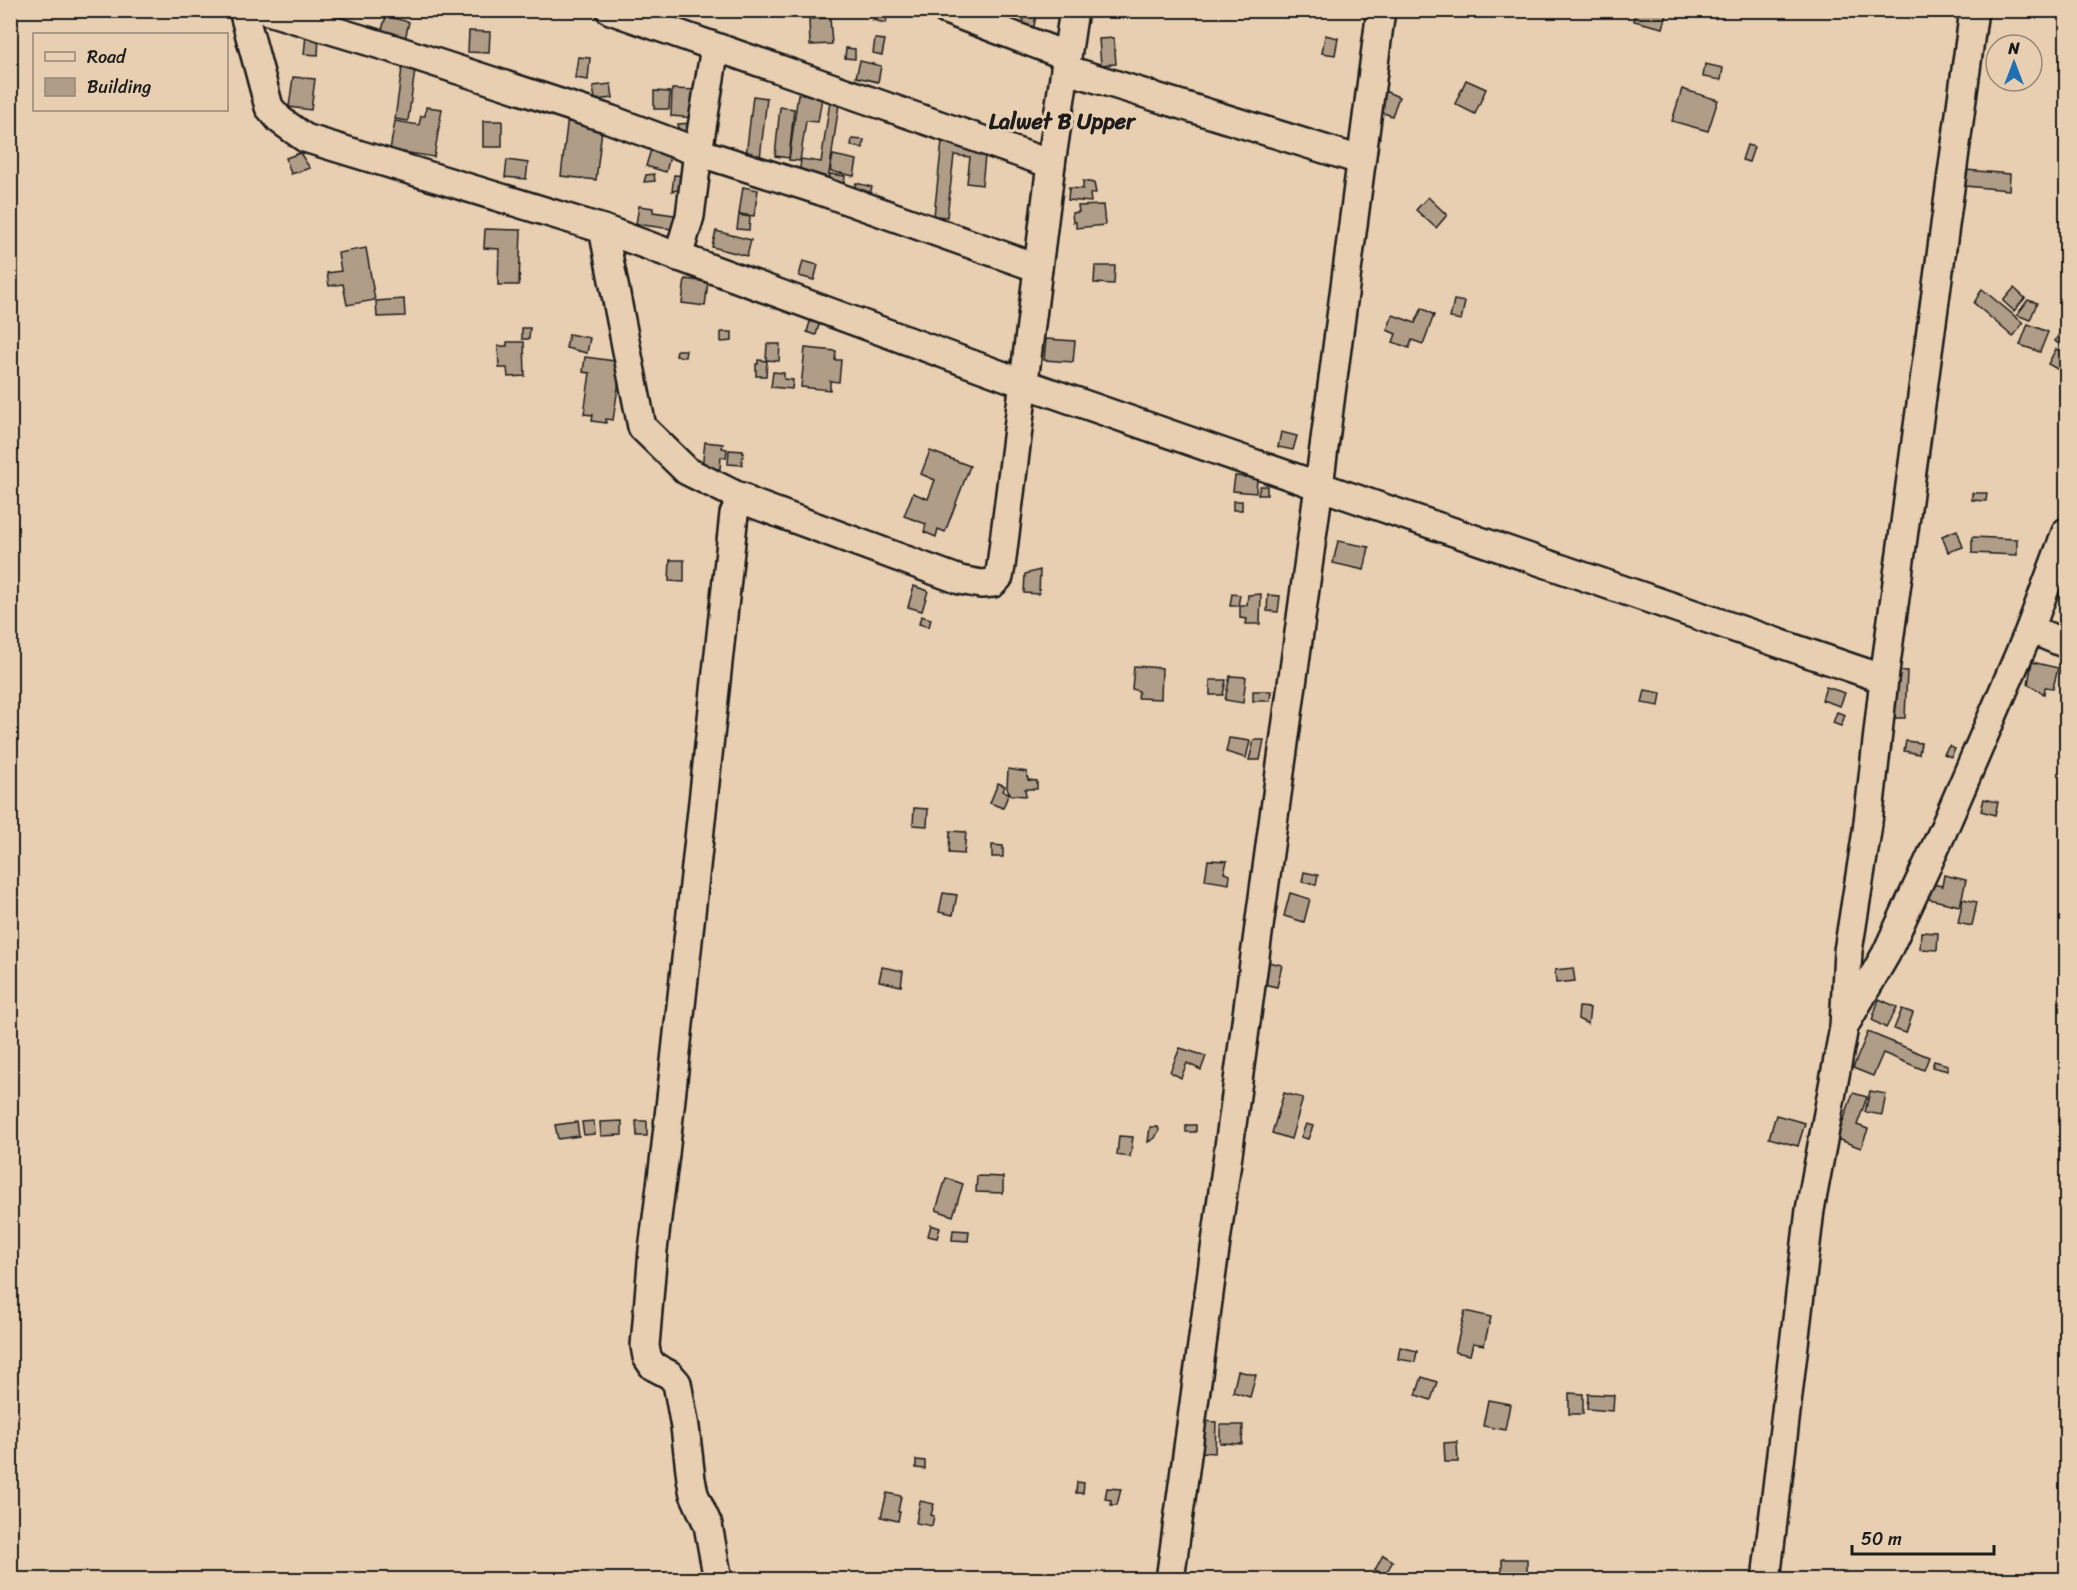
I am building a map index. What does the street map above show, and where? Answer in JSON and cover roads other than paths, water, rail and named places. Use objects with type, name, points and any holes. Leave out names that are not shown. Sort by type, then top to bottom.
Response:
[{"type":"street","points":[[243,10],[269,107],[280,120],[305,138],[603,230],[1023,383],[1884,679]]},
{"type":"street","points":[[266,10],[609,119],[698,152],[821,191],[1038,268]]},
{"type":"street","points":[[610,10],[1051,164]]},
{"type":"street","points":[[946,10],[1066,63],[1360,160]]},
{"type":"street","points":[[603,230],[642,427],[687,471],[754,504],[960,579],[981,584],[993,583],[999,577],[1001,566],[1051,164],[1074,10]]},
{"type":"street","points":[[1170,1580],[1319,486],[1381,10]]},
{"type":"street","points":[[1767,1580],[1810,1210],[1844,1027],[1848,951],[1867,831],[1884,679],[1974,10]]},
{"type":"street","points":[[678,257],[690,216],[715,47]]},
{"type":"street","points":[[718,1580],[708,1525],[694,1494],[685,1427],[676,1383],[670,1375],[653,1366],[647,1357],[645,1346],[653,1250],[734,514],[742,497]]},
{"type":"street","points":[[1844,1027],[1886,954],[1942,833],[2030,629],[2067,532]]},
{"type":"street","points":[[2030,629],[2067,644]]},
{"type":"district","name":"Lalwet B Upper","points":[[1062,121]]}]
